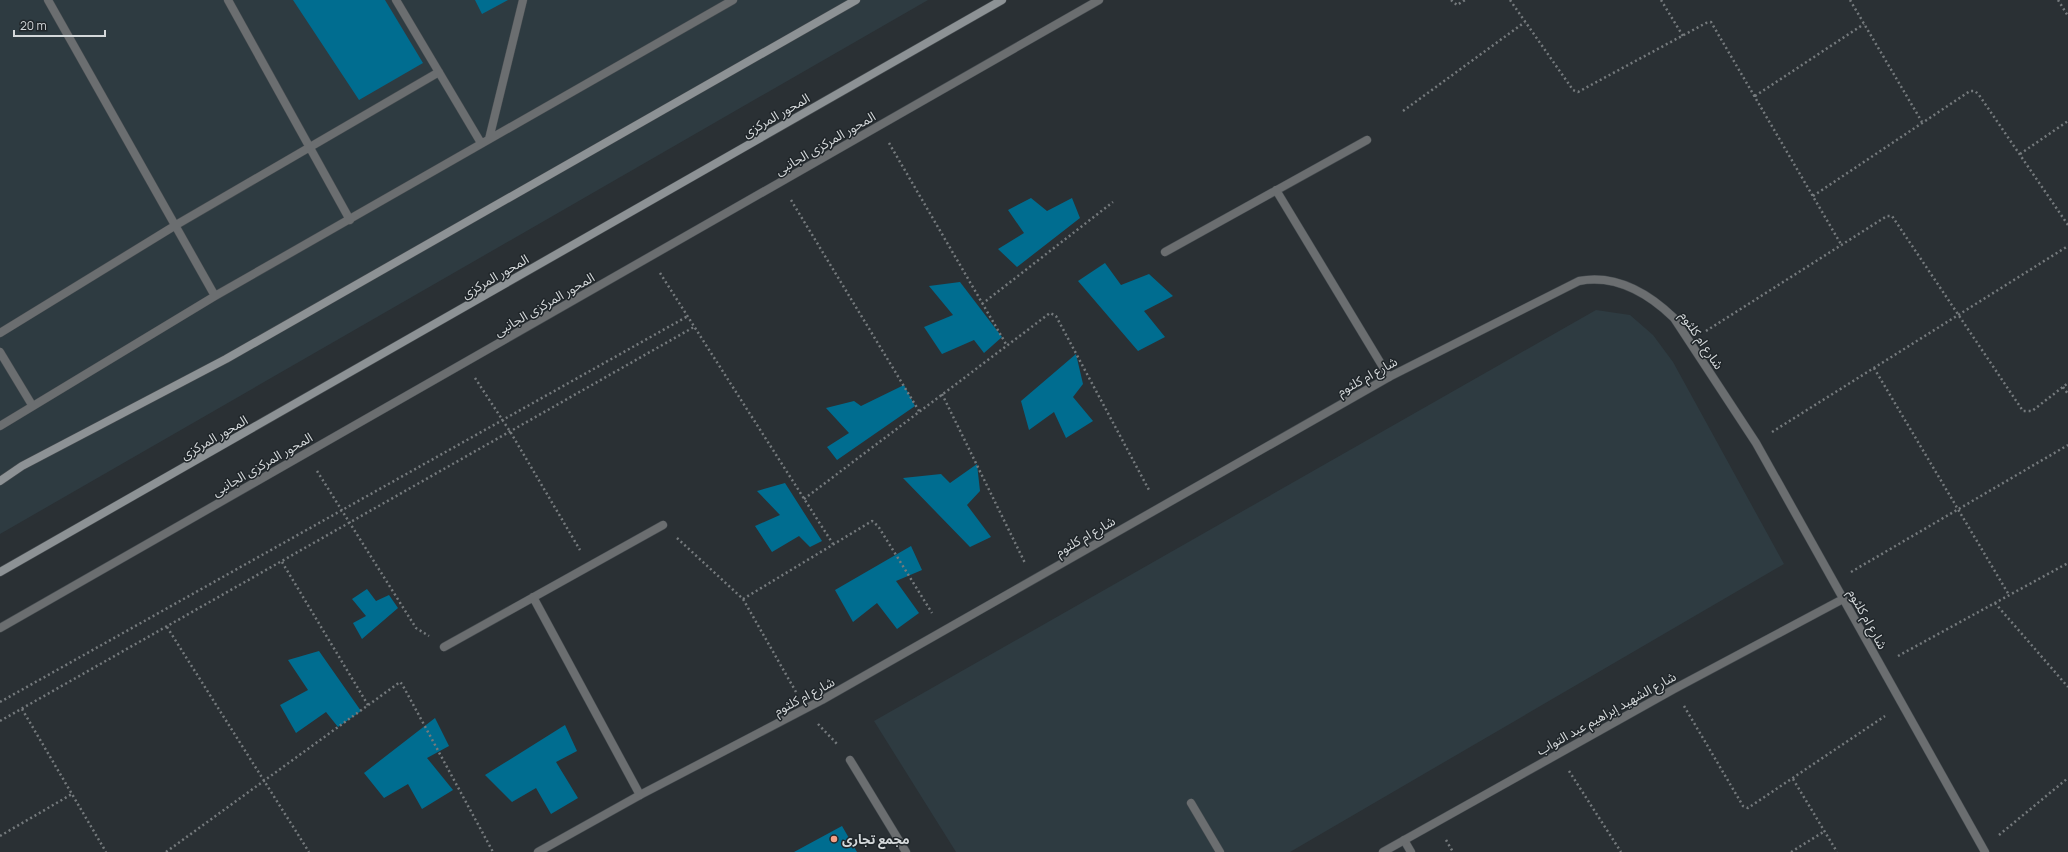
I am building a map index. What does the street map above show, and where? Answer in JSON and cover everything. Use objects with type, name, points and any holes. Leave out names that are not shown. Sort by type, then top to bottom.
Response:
[{"type":"main road","points":[[0,481],[22,466],[233,355],[856,0]]},
{"type":"main road","name":"المحور المركزى","points":[[0,572],[1002,0]]},
{"type":"street","points":[[48,0],[215,296]]},
{"type":"street","points":[[228,0],[350,220]]},
{"type":"street","points":[[396,0],[439,72],[485,141]]},
{"type":"street","points":[[485,141],[523,0]]},
{"type":"street","points":[[0,426],[32,405],[215,296],[733,0]]},
{"type":"street","name":"المحور المركزى الجانبى","points":[[0,628],[1099,0]]},
{"type":"street","points":[[0,333],[176,225],[439,72]]},
{"type":"street","points":[[1165,252],[1367,140]]},
{"type":"street","points":[[1276,190],[1389,377]]},
{"type":"street","name":"شارع ام كلثوم","points":[[538,852],[640,796],[805,709],[1389,377],[1579,281],[1594,278],[1630,286],[1646,295],[1674,318],[1756,443],[1984,850]]},
{"type":"street","points":[[0,352],[32,405]]},
{"type":"street","points":[[444,647],[664,525]]},
{"type":"street","points":[[533,597],[640,796]]},
{"type":"street","name":"شارع الشهيد إبراهيم عبد التواب","points":[[1383,852],[1674,689],[1843,599]]},
{"type":"street","points":[[850,760],[906,852]]},
{"type":"street","points":[[1190,803],[1220,852]]},
{"type":"street","points":[[1404,840],[1411,852]]},
{"type":"path","points":[[1451,0],[1457,5],[1465,0]]},
{"type":"path","points":[[1510,0],[1573,90],[1578,92],[1706,23],[1711,22],[1842,246]]},
{"type":"path","points":[[1661,0],[1683,36]]},
{"type":"path","points":[[1850,0],[1922,122]]},
{"type":"path","points":[[2058,0],[2068,16]]},
{"type":"path","points":[[1403,111],[1525,22]]},
{"type":"path","points":[[1755,96],[1864,24]]},
{"type":"path","points":[[1813,196],[1966,92],[1975,91],[2068,225]]},
{"type":"path","points":[[2020,154],[2068,121]]},
{"type":"path","points":[[879,126],[1006,344]]},
{"type":"path","points":[[780,183],[919,411]]},
{"type":"path","points":[[982,304],[1113,202]]},
{"type":"path","points":[[1689,342],[1887,216],[1892,216],[2023,411],[2032,411],[2068,383]]},
{"type":"path","points":[[1756,443],[2068,246]]},
{"type":"path","points":[[650,257],[833,544]]},
{"type":"path","points":[[804,499],[1006,344],[1046,314],[1050,313],[1056,316],[1158,508]]},
{"type":"path","points":[[0,702],[688,316]]},
{"type":"path","points":[[0,721],[694,327]]},
{"type":"path","points":[[464,363],[511,432],[589,566]]},
{"type":"path","points":[[1874,368],[2009,595]]},
{"type":"path","points":[[2063,387],[2068,394]]},
{"type":"path","points":[[942,394],[1033,579]]},
{"type":"path","points":[[1834,582],[2068,445]]},
{"type":"path","points":[[306,453],[349,524],[416,628],[444,647]]},
{"type":"path","points":[[743,599],[868,522],[876,522],[943,631]]},
{"type":"path","points":[[664,525],[743,599],[805,709],[850,760]]},
{"type":"path","points":[[282,562],[368,705]]},
{"type":"path","points":[[1880,665],[2068,563]]},
{"type":"path","points":[[1995,603],[2068,687]]},
{"type":"path","points":[[167,627],[308,852]]},
{"type":"path","points":[[166,852],[398,683],[402,684],[493,852]]},
{"type":"path","points":[[1674,689],[1743,806],[1750,808],[1902,705]]},
{"type":"path","points":[[22,709],[106,852]]},
{"type":"path","points":[[1558,753],[1621,852]]},
{"type":"path","points":[[1984,850],[2068,778]]},
{"type":"path","points":[[1793,779],[1838,852]]},
{"type":"path","points":[[0,836],[72,794]]},
{"type":"path","points":[[1791,852],[1825,831]]},
{"type":"shaded area","points":[[0,0],[928,0],[0,534]]},
{"type":"shaded area","points":[[1596,310],[1630,315],[1653,335],[1673,362],[1784,564],[1290,852],[956,852],[874,721]]},
{"type":"building","points":[[293,0],[385,0],[423,63],[359,100]]},
{"type":"building","points":[[475,0],[508,0],[482,14]]},
{"type":"building","points":[[1031,198],[1047,211],[1072,198],[1080,218],[1017,267],[998,249],[1024,233],[1008,210]]},
{"type":"building","points":[[1105,263],[1121,285],[1149,274],[1173,296],[1144,311],[1165,337],[1138,351],[1078,281]]},
{"type":"building","points":[[960,282],[1002,337],[984,353],[974,340],[942,354],[924,327],[953,315],[929,286]]},
{"type":"building","points":[[1076,354],[1083,384],[1073,397],[1093,421],[1066,438],[1054,412],[1029,430],[1021,401]]},
{"type":"building","points":[[904,385],[915,406],[837,460],[827,447],[849,433],[826,408],[854,401],[861,406]]},
{"type":"building","points":[[977,464],[980,491],[967,505],[991,537],[970,547],[903,478],[941,474],[950,483]]},
{"type":"building","points":[[785,483],[822,541],[810,547],[799,536],[772,552],[755,526],[780,515],[757,491]]},
{"type":"building","points":[[911,546],[922,570],[896,581],[919,613],[897,629],[877,603],[853,622],[835,590]]},
{"type":"building","points":[[367,589],[376,601],[389,595],[398,608],[362,639],[353,623],[366,616],[352,599]]},
{"type":"building","points":[[319,651],[361,711],[338,727],[326,712],[296,733],[280,705],[308,690],[288,660]]},
{"type":"building","points":[[435,718],[449,746],[427,758],[453,790],[422,809],[408,784],[384,798],[364,773]]},
{"type":"building","points":[[565,725],[577,751],[556,762],[578,798],[551,814],[536,788],[512,802],[485,775]]},
{"type":"building","name":"مجمع تجارى","points":[[842,826],[857,852],[794,852]]},
{"type":"place","name":"مجمع تجارى","points":[[834,839]]}]
